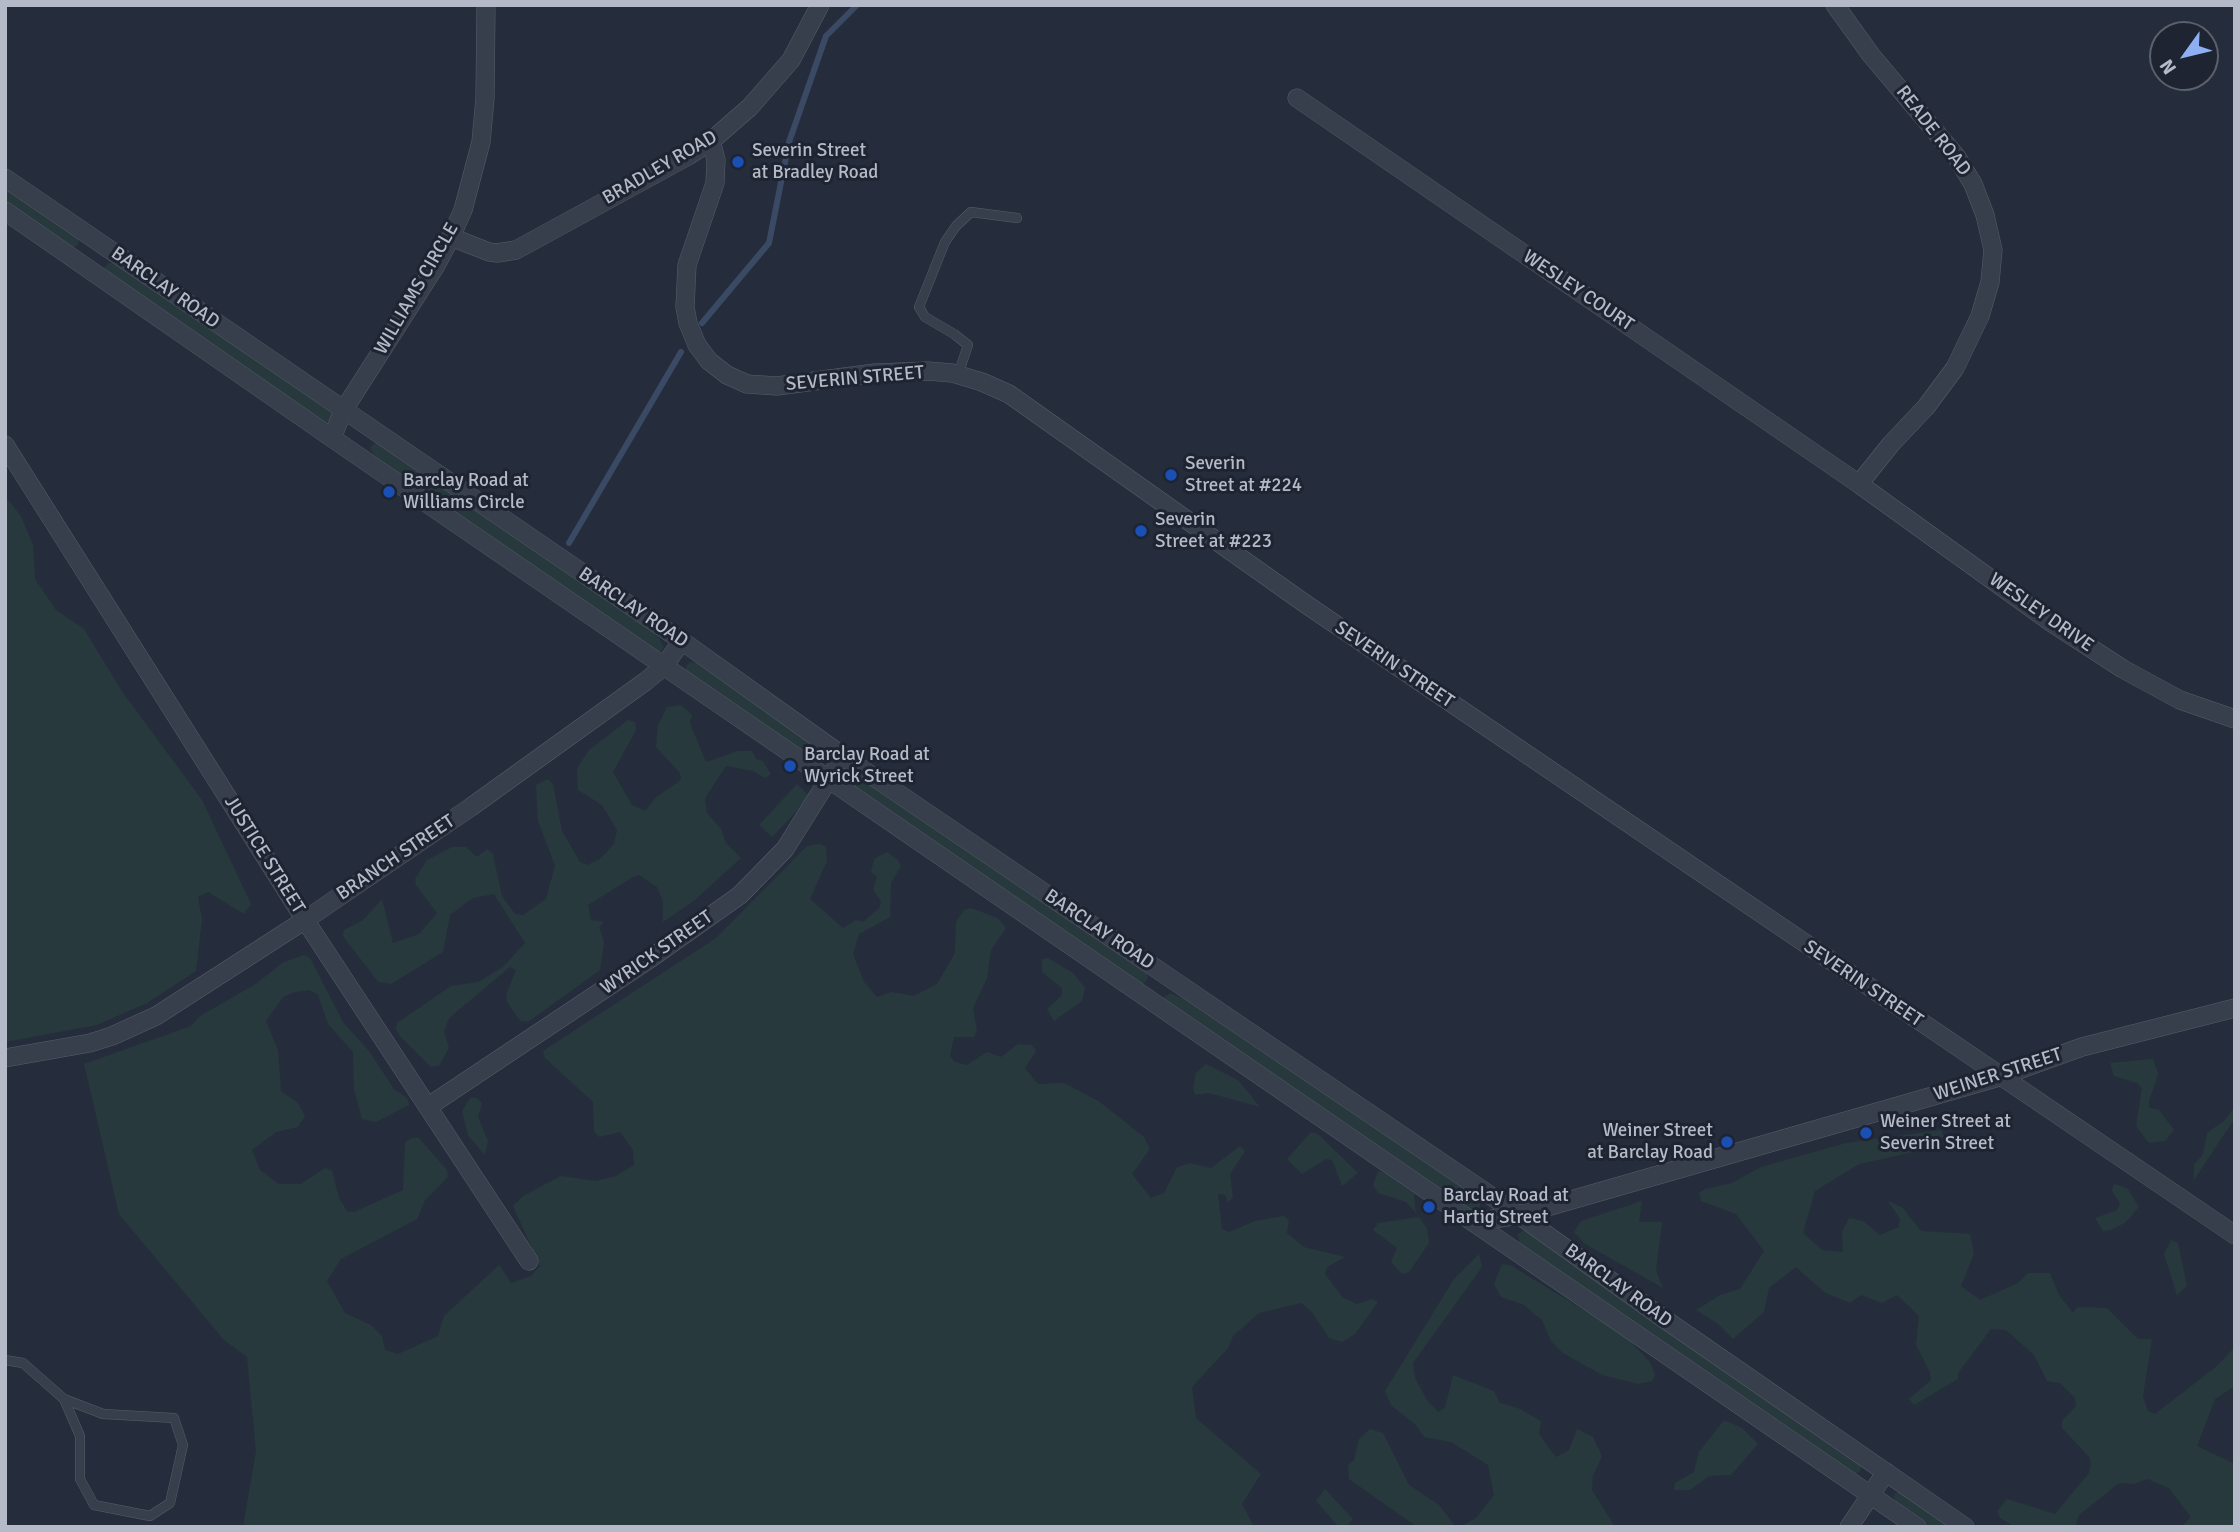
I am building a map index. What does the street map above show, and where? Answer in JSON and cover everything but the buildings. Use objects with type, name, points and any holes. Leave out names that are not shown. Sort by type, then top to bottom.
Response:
[{"type":"street","name":"WILLIAMS CIRCLE","points":[[332,438],[343,411],[451,237],[463,210],[481,142],[485,98],[486,5]]},
{"type":"street","name":"BRADLEY ROAD","points":[[451,237],[489,252],[516,250],[711,141],[750,107],[791,60],[820,5]]},
{"type":"street","name":"READE ROAD","points":[[1835,5],[1871,55],[1956,156],[1973,184],[1985,215],[1993,250],[1990,282],[1980,316],[1955,368],[1926,407],[1891,444],[1859,484]]},
{"type":"street","name":"WESLEY COURT","points":[[1297,98],[1859,484]]},
{"type":"street","name":"SEVERIN STREET","points":[[711,141],[716,160],[715,183],[687,265],[684,293],[692,334],[709,361],[736,380],[758,386],[902,371],[928,371],[958,375],[1009,394],[1307,605],[2235,1236]]},
{"type":"street","name":"BARCLAY ROAD","points":[[5,178],[682,641],[843,756],[1519,1215],[1965,1527]]},
{"type":"street","name":"BARCLAY ROAD","points":[[5,211],[1917,1527]]},
{"type":"street","name":"BARCLAY ROAD","points":[[83,265],[99,243]]},
{"type":"street","name":"JUSTICE STREET","points":[[5,444],[305,920],[529,1261]]},
{"type":"street","name":"WESLEY DRIVE","points":[[1859,484],[2052,623],[2113,663],[2180,700],[2235,719]]},
{"type":"street","name":"BRANCH STREET","points":[[5,1058],[89,1043],[156,1016],[305,920],[471,807],[646,681],[664,666],[682,641]]},
{"type":"street","name":"WYRICK STREET","points":[[429,1106],[654,956],[740,895],[785,849],[843,756]]},
{"type":"street","name":"BARCLAY ROAD","points":[[1149,999],[1166,975]]},
{"type":"street","name":"WEINER STREET","points":[[1473,1222],[1519,1215],[2000,1077],[2082,1047],[2235,1008]]},
{"type":"street","points":[[1849,1527],[1885,1472]]},
{"type":"lane","points":[[958,375],[968,345],[925,317],[919,307],[945,242],[956,226],[971,212],[1017,218]]},
{"type":"lane","points":[[5,1360],[23,1363],[64,1399],[103,1414],[174,1418],[183,1445],[170,1503],[150,1517],[93,1505],[80,1479],[80,1436],[64,1399]]},
{"type":"shaded area","points":[[5,187],[74,235],[79,240],[78,245],[72,249],[5,205]]},
{"type":"shaded area","points":[[108,263],[113,263],[323,402],[335,413],[335,420],[324,422],[106,271],[104,268]]},
{"type":"shaded area","points":[[380,443],[643,624],[659,638],[664,647],[658,653],[379,461],[371,450],[371,446]]},
{"type":"shaded area","points":[[5,496],[21,516],[33,545],[35,579],[56,610],[84,629],[121,690],[202,800],[251,904],[244,914],[208,892],[198,897],[202,919],[196,971],[147,1003],[97,1025],[5,1042]]},
{"type":"shaded area","points":[[690,662],[699,663],[814,744],[815,754],[811,757],[686,671]]},
{"type":"shaded area","points":[[681,705],[692,715],[690,723],[706,762],[738,751],[752,751],[756,759],[763,761],[771,774],[765,778],[753,771],[726,766],[705,798],[707,813],[721,829],[726,843],[741,858],[695,900],[663,922],[663,901],[657,887],[639,875],[588,905],[591,920],[604,922],[599,927],[604,942],[600,970],[528,1022],[520,1021],[507,1002],[506,995],[516,970],[510,967],[449,1018],[444,1032],[449,1048],[439,1066],[431,1067],[400,1036],[396,1029],[397,1023],[451,986],[478,982],[503,967],[525,943],[494,894],[473,898],[450,915],[443,952],[391,984],[378,982],[343,936],[344,930],[363,920],[382,899],[393,943],[419,934],[437,913],[416,885],[415,879],[427,860],[452,847],[466,847],[477,857],[487,849],[493,854],[502,896],[515,914],[523,915],[546,899],[555,866],[538,821],[536,785],[548,779],[553,784],[562,831],[580,862],[587,865],[600,859],[614,844],[617,830],[602,805],[578,790],[577,768],[589,750],[628,720],[635,722],[636,730],[613,772],[632,805],[645,811],[656,797],[681,780],[680,773],[656,747],[658,725],[667,707]]},
{"type":"shaded area","points":[[852,771],[1145,971],[1148,976],[1146,981],[1142,985],[841,778],[843,774]]},
{"type":"shaded area","points":[[797,784],[810,797],[772,837],[759,825]]},
{"type":"shaded area","points":[[820,844],[826,847],[827,861],[810,899],[843,928],[856,920],[863,922],[879,908],[881,901],[873,890],[877,877],[871,872],[874,859],[887,852],[898,860],[901,866],[891,883],[890,917],[859,934],[853,954],[864,982],[877,997],[892,992],[914,996],[937,984],[955,953],[956,922],[964,910],[971,908],[998,918],[1006,928],[991,950],[987,978],[973,1008],[977,1030],[974,1037],[954,1037],[950,1056],[955,1062],[967,1065],[987,1052],[1001,1057],[1018,1044],[1032,1045],[1036,1051],[1025,1068],[1038,1084],[1064,1083],[1100,1102],[1144,1137],[1150,1149],[1132,1174],[1151,1198],[1164,1193],[1177,1167],[1190,1163],[1211,1168],[1240,1146],[1245,1151],[1230,1174],[1233,1197],[1228,1203],[1225,1195],[1218,1194],[1222,1229],[1229,1232],[1255,1221],[1284,1216],[1289,1220],[1287,1233],[1304,1247],[1345,1257],[1327,1267],[1325,1274],[1343,1298],[1357,1304],[1372,1299],[1378,1302],[1355,1334],[1342,1342],[1329,1338],[1312,1312],[1301,1303],[1259,1313],[1233,1336],[1228,1348],[1192,1387],[1196,1418],[1261,1474],[1242,1504],[1254,1527],[243,1527],[256,1451],[247,1357],[224,1340],[119,1214],[84,1064],[191,1026],[200,1016],[254,985],[284,962],[304,955],[310,958],[343,1022],[369,1051],[394,1089],[407,1098],[409,1105],[376,1122],[362,1119],[354,1089],[353,1052],[328,1024],[318,995],[309,990],[295,992],[283,997],[266,1021],[278,1050],[281,1091],[298,1103],[305,1116],[298,1127],[276,1132],[252,1150],[260,1170],[279,1184],[301,1184],[325,1168],[332,1171],[339,1198],[347,1211],[354,1212],[403,1190],[405,1142],[412,1138],[419,1138],[447,1170],[448,1177],[425,1200],[417,1219],[341,1259],[327,1281],[345,1313],[371,1325],[382,1336],[385,1350],[398,1354],[438,1336],[444,1316],[499,1265],[511,1283],[531,1276],[540,1266],[513,1206],[523,1196],[561,1176],[596,1181],[616,1176],[634,1165],[633,1150],[620,1132],[599,1137],[594,1131],[593,1102],[545,1058],[543,1051],[716,938],[807,846]]},
{"type":"shaded area","points":[[1048,958],[1073,973],[1085,988],[1082,1001],[1054,1021],[1047,1009],[1062,995],[1062,988],[1042,972],[1042,959]]},
{"type":"shaded area","points":[[1170,993],[1191,1002],[1476,1196],[1480,1208],[1472,1213],[1165,1002],[1164,997]]},
{"type":"shaded area","points":[[2153,1059],[2158,1074],[2149,1108],[2159,1110],[2174,1130],[2165,1141],[2149,1143],[2136,1126],[2142,1088],[2137,1083],[2114,1076],[2110,1063]]},
{"type":"shaded area","points":[[1206,1064],[1238,1080],[1260,1107],[1209,1093],[1195,1095],[1193,1088],[1196,1073]]},
{"type":"shaded area","points":[[470,1098],[477,1098],[482,1103],[478,1117],[488,1141],[485,1155],[468,1135],[462,1111]]},
{"type":"shaded area","points":[[2235,1107],[2235,1118],[2194,1180],[2194,1165],[2203,1154],[2207,1133],[2225,1120]]},
{"type":"shaded area","points":[[1941,1130],[1944,1136],[1928,1149],[1859,1164],[1815,1191],[1803,1233],[1822,1250],[1843,1252],[1842,1232],[1849,1218],[1863,1221],[1880,1235],[1899,1227],[1900,1219],[1887,1200],[1903,1208],[1921,1231],[1970,1234],[1974,1254],[1961,1286],[1980,1300],[2018,1283],[2028,1273],[2050,1273],[2059,1295],[2073,1313],[2077,1307],[2107,1308],[2138,1339],[2152,1339],[2143,1396],[2148,1411],[2155,1414],[2217,1366],[2235,1347],[2235,1386],[2215,1399],[2197,1446],[2235,1464],[2235,1527],[2181,1527],[2191,1517],[2169,1488],[2147,1479],[2134,1484],[2119,1483],[2079,1515],[2075,1527],[2015,1527],[2000,1518],[1997,1511],[2007,1499],[2055,1514],[2089,1473],[2091,1465],[2090,1458],[2062,1428],[2062,1421],[2076,1406],[2075,1398],[2060,1383],[2047,1381],[2034,1355],[2006,1330],[1991,1329],[1958,1373],[1958,1379],[1914,1405],[1909,1399],[1931,1380],[1930,1372],[1916,1345],[1919,1316],[1897,1295],[1882,1303],[1861,1295],[1850,1303],[1824,1292],[1796,1267],[1769,1288],[1764,1312],[1733,1339],[1717,1323],[1696,1310],[1720,1295],[1740,1289],[1764,1251],[1736,1214],[1701,1201],[1699,1193],[1732,1183],[1761,1167],[1846,1143]]},
{"type":"shaded area","points":[[1311,1132],[1318,1134],[1358,1173],[1342,1186],[1332,1160],[1326,1159],[1302,1174],[1287,1159]]},
{"type":"shaded area","points":[[1378,1171],[1414,1194],[1416,1213],[1406,1202],[1378,1193],[1373,1185]]},
{"type":"shaded area","points":[[2114,1184],[2127,1188],[2139,1207],[2125,1223],[2103,1231],[2095,1218],[2117,1210],[2120,1203],[2112,1191]]},
{"type":"shaded area","points":[[1642,1201],[1639,1222],[1662,1222],[1656,1270],[1663,1288],[1585,1244],[1574,1232],[1581,1221]]},
{"type":"shaded area","points":[[1419,1217],[1427,1229],[1429,1243],[1409,1272],[1402,1274],[1391,1262],[1397,1248],[1373,1230],[1378,1223]]},
{"type":"shaded area","points":[[1525,1229],[1861,1465],[1860,1472],[1855,1474],[1520,1245],[1518,1234]]},
{"type":"shaded area","points":[[2171,1240],[2178,1243],[2187,1286],[2177,1295],[2164,1254]]},
{"type":"shaded area","points":[[1479,1254],[1482,1267],[1413,1363],[1415,1378],[1427,1400],[1438,1412],[1445,1408],[1453,1375],[1494,1391],[1500,1403],[1520,1409],[1541,1421],[1539,1434],[1556,1457],[1569,1450],[1577,1429],[1593,1437],[1602,1456],[1593,1476],[1592,1490],[1615,1527],[1459,1527],[1476,1518],[1494,1495],[1488,1465],[1451,1442],[1424,1437],[1416,1425],[1391,1405],[1385,1391],[1454,1279]]},
{"type":"shaded area","points":[[1502,1264],[1510,1265],[1623,1334],[1650,1362],[1655,1375],[1652,1381],[1638,1384],[1602,1375],[1563,1353],[1551,1341],[1542,1320],[1524,1305],[1501,1297],[1494,1284]]},
{"type":"shaded area","points":[[1724,1420],[1742,1428],[1758,1444],[1731,1475],[1709,1476],[1690,1490],[1674,1490],[1675,1483],[1694,1472],[1699,1452]]},
{"type":"shaded area","points":[[1370,1429],[1383,1433],[1409,1485],[1439,1505],[1456,1527],[1417,1527],[1349,1479],[1348,1465],[1354,1460],[1359,1439]]},
{"type":"shaded area","points":[[1325,1489],[1353,1519],[1346,1527],[1339,1527],[1316,1501]]},
{"type":"shaded area","points":[[1901,1492],[1957,1527],[1930,1527],[1898,1505],[1894,1498],[1895,1493]]},
{"type":"waterway","points":[[702,323],[769,243],[789,142],[826,36],[857,5]]},
{"type":"waterway","points":[[569,543],[681,352]]},
{"type":"place","name":"Severin Street at Bradley Road","points":[[738,162]]},
{"type":"place","name":"Severin Street at #224","points":[[1171,475]]},
{"type":"place","name":"Barclay Road at Williams Circle","points":[[389,492]]},
{"type":"place","name":"Severin Street at #223","points":[[1141,531]]},
{"type":"place","name":"Barclay Road at Wyrick Street","points":[[790,766]]},
{"type":"place","name":"Weiner Street at Severin Street","points":[[1866,1133]]},
{"type":"place","name":"Weiner Street at Barclay Road","points":[[1727,1142]]},
{"type":"place","name":"Barclay Road at Hartig Street","points":[[1429,1207]]}]
